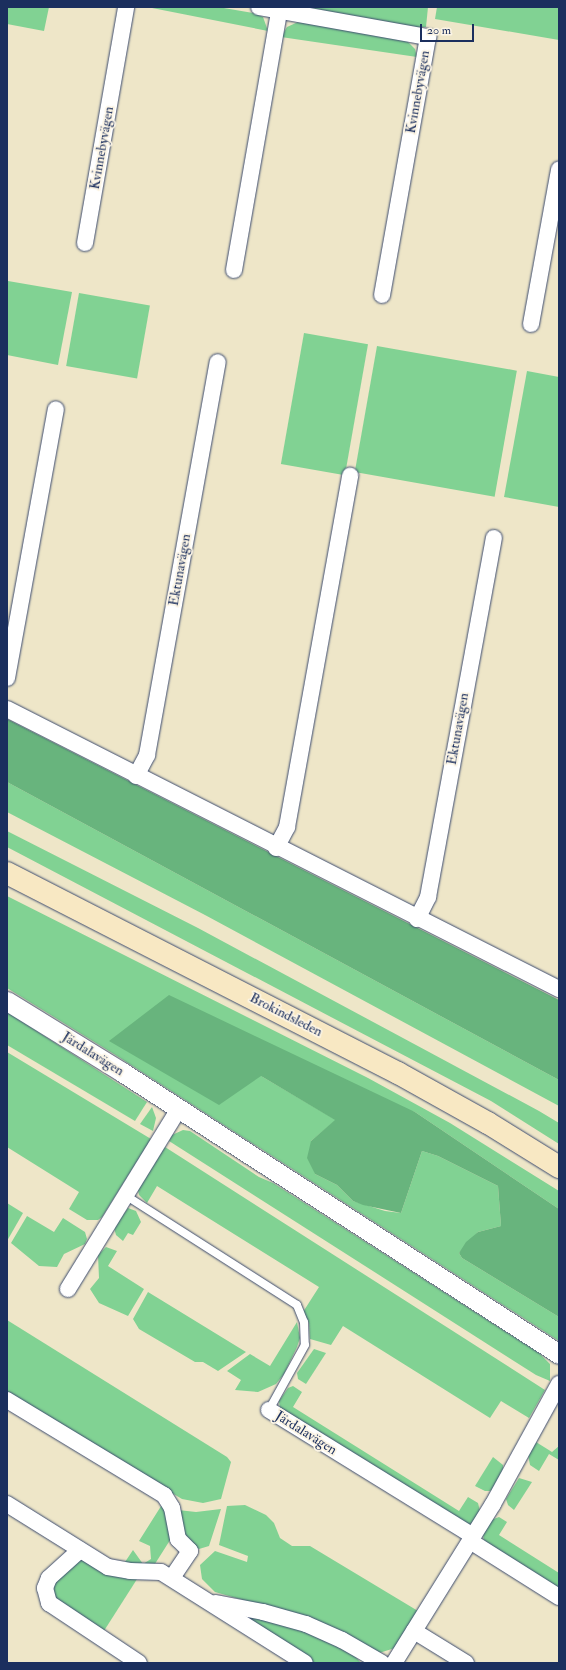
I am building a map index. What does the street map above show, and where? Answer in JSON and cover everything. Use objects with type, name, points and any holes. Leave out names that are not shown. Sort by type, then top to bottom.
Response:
[{"type":"main road","name":"Brokindsleden","points":[[7,873],[398,1073],[488,1123],[559,1167]]},
{"type":"street","name":"Kvinnebyvägen","points":[[85,243],[126,7]]},
{"type":"street","name":"Kvinnebyvägen","points":[[258,7],[280,9],[428,37],[382,295]]},
{"type":"street","points":[[234,270],[280,9]]},
{"type":"street","points":[[530,324],[559,170]]},
{"type":"street","name":"Ektunavägen","points":[[136,776],[147,755],[218,362]]},
{"type":"street","points":[[7,678],[56,409]]},
{"type":"street","points":[[276,848],[287,826],[350,476]]},
{"type":"street","name":"Ektunavägen","points":[[417,919],[428,897],[494,538]]},
{"type":"street","points":[[7,709],[276,848],[417,919],[558,987]]},
{"type":"street","name":"Järdalavägen","points":[[7,1001],[559,1354]]},
{"type":"street","points":[[68,1289],[178,1110]]},
{"type":"street","points":[[394,1663],[472,1539],[559,1384]]},
{"type":"street","points":[[7,1400],[164,1495],[172,1508],[178,1539],[190,1551],[172,1578]]},
{"type":"street","name":"Järdalavägen","points":[[269,1410],[472,1539],[559,1597]]},
{"type":"street","points":[[7,1504],[80,1550],[116,1570],[162,1572],[305,1663]]},
{"type":"street","points":[[80,1550],[57,1568],[49,1578],[45,1588],[49,1603],[139,1663]]},
{"type":"street","points":[[206,1601],[264,1612],[306,1624],[342,1640],[382,1663]]},
{"type":"street","points":[[414,1630],[466,1663]]},
{"type":"lane","name":"Järdalavägen","points":[[125,1195],[297,1305],[304,1322],[305,1345],[269,1410]]},
{"type":"green space","points":[[7,7],[49,7],[44,31],[7,24]]},
{"type":"green space","points":[[147,7],[218,7],[253,13],[263,17],[268,31]]},
{"type":"green space","points":[[304,7],[428,7],[426,27],[416,27]]},
{"type":"green space","points":[[437,7],[559,7],[559,40],[435,19]]},
{"type":"green space","points":[[298,22],[407,41],[415,49],[417,57],[281,37],[287,27]]},
{"type":"green space","points":[[8,281],[72,292],[58,365],[7,355]]},
{"type":"green space","points":[[79,293],[150,306],[137,378],[66,366]]},
{"type":"green space","points":[[304,333],[368,344],[345,475],[281,464]]},
{"type":"green space","points":[[377,346],[517,371],[495,497],[355,472]]},
{"type":"green space","points":[[527,371],[559,377],[559,507],[504,497]]},
{"type":"green space","points":[[7,719],[559,1000],[559,1080],[7,782]]},
{"type":"green space","points":[[7,782],[559,1080],[559,1106],[205,915],[7,812]]},
{"type":"green space","points":[[7,831],[198,928],[539,1111],[559,1123],[559,1144],[491,1101],[7,847]]},
{"type":"green space","points":[[7,896],[368,1078],[450,1123],[559,1191],[559,1209],[415,1112],[261,1076],[336,1120],[311,1141],[315,1174],[337,1185],[353,1201],[385,1211],[401,1213],[422,1151],[438,1156],[498,1186],[501,1226],[478,1232],[459,1253],[462,1258],[559,1317],[559,1341],[117,1056],[7,988]]},
{"type":"green space","points":[[169,995],[415,1112],[559,1209],[559,1317],[462,1258],[459,1253],[466,1242],[478,1232],[501,1226],[498,1186],[438,1156],[422,1151],[401,1213],[363,1205],[353,1201],[337,1185],[315,1174],[307,1158],[311,1141],[335,1120],[261,1076],[219,1105],[109,1041]]},
{"type":"green space","points":[[7,1012],[147,1102],[135,1121],[7,1045]]},
{"type":"green space","points":[[7,1052],[151,1139],[102,1217],[98,1220],[87,1220],[69,1209],[79,1192],[7,1147]]},
{"type":"green space","points":[[152,1107],[156,1118],[153,1131],[140,1124]]},
{"type":"green space","points":[[183,1130],[190,1131],[259,1177],[273,1183],[539,1353],[550,1364],[550,1381],[536,1375],[169,1141],[172,1135]]},
{"type":"green space","points":[[165,1147],[545,1390],[529,1418],[501,1401],[490,1418],[343,1326],[331,1345],[310,1339],[309,1323],[303,1312],[319,1287],[157,1186],[147,1203],[139,1195],[138,1190]]},
{"type":"green space","points":[[7,1203],[23,1213],[7,1241]]},
{"type":"green space","points":[[128,1208],[136,1211],[141,1222],[133,1235],[128,1233],[123,1241],[116,1235],[114,1228]]},
{"type":"green space","points":[[27,1216],[54,1232],[63,1218],[85,1232],[87,1239],[85,1244],[64,1254],[57,1267],[39,1266],[11,1243]]},
{"type":"green space","points":[[106,1247],[117,1251],[108,1266],[144,1289],[128,1316],[99,1303],[90,1289],[99,1278],[98,1255]]},
{"type":"green space","points":[[148,1292],[246,1352],[218,1371],[203,1362],[195,1362],[139,1329],[133,1319]]},
{"type":"green space","points":[[7,1320],[227,1457],[231,1462],[221,1499],[203,1503],[182,1499],[7,1395]]},
{"type":"green space","points":[[297,1322],[300,1338],[297,1347],[284,1374],[276,1384],[258,1392],[235,1390],[241,1380],[227,1371],[250,1354],[270,1366]]},
{"type":"green space","points":[[314,1349],[326,1353],[306,1384],[298,1379],[297,1373]]},
{"type":"green space","points":[[293,1386],[302,1392],[293,1407],[459,1511],[468,1497],[478,1503],[480,1511],[473,1522],[469,1525],[280,1409],[279,1401],[288,1388]]},
{"type":"green space","points":[[536,1442],[552,1452],[559,1446],[559,1460],[549,1454],[539,1471],[530,1465],[528,1455]]},
{"type":"green space","points":[[493,1457],[503,1465],[503,1470],[494,1488],[490,1491],[485,1491],[475,1486]]},
{"type":"green space","points":[[519,1478],[532,1482],[514,1510],[508,1505],[506,1499]]},
{"type":"green space","points":[[163,1503],[172,1537],[153,1567],[123,1565],[133,1550],[143,1564],[151,1559],[150,1546],[139,1541]]},
{"type":"green space","points":[[245,1505],[266,1515],[274,1523],[280,1538],[292,1546],[310,1546],[418,1611],[395,1648],[379,1653],[264,1606],[215,1592],[202,1579],[200,1565],[215,1551],[247,1562],[248,1556],[219,1545],[227,1506]]},
{"type":"green space","points":[[221,1509],[209,1546],[199,1549],[185,1540],[178,1510],[196,1512]]},
{"type":"green space","points":[[499,1517],[507,1522],[499,1535],[559,1573],[559,1592],[484,1542],[483,1534],[491,1520]]},
{"type":"green space","points":[[78,1559],[139,1576],[102,1634],[54,1605],[53,1582]]},
{"type":"green space","points":[[228,1609],[301,1630],[353,1654],[361,1663],[310,1663]]}]
